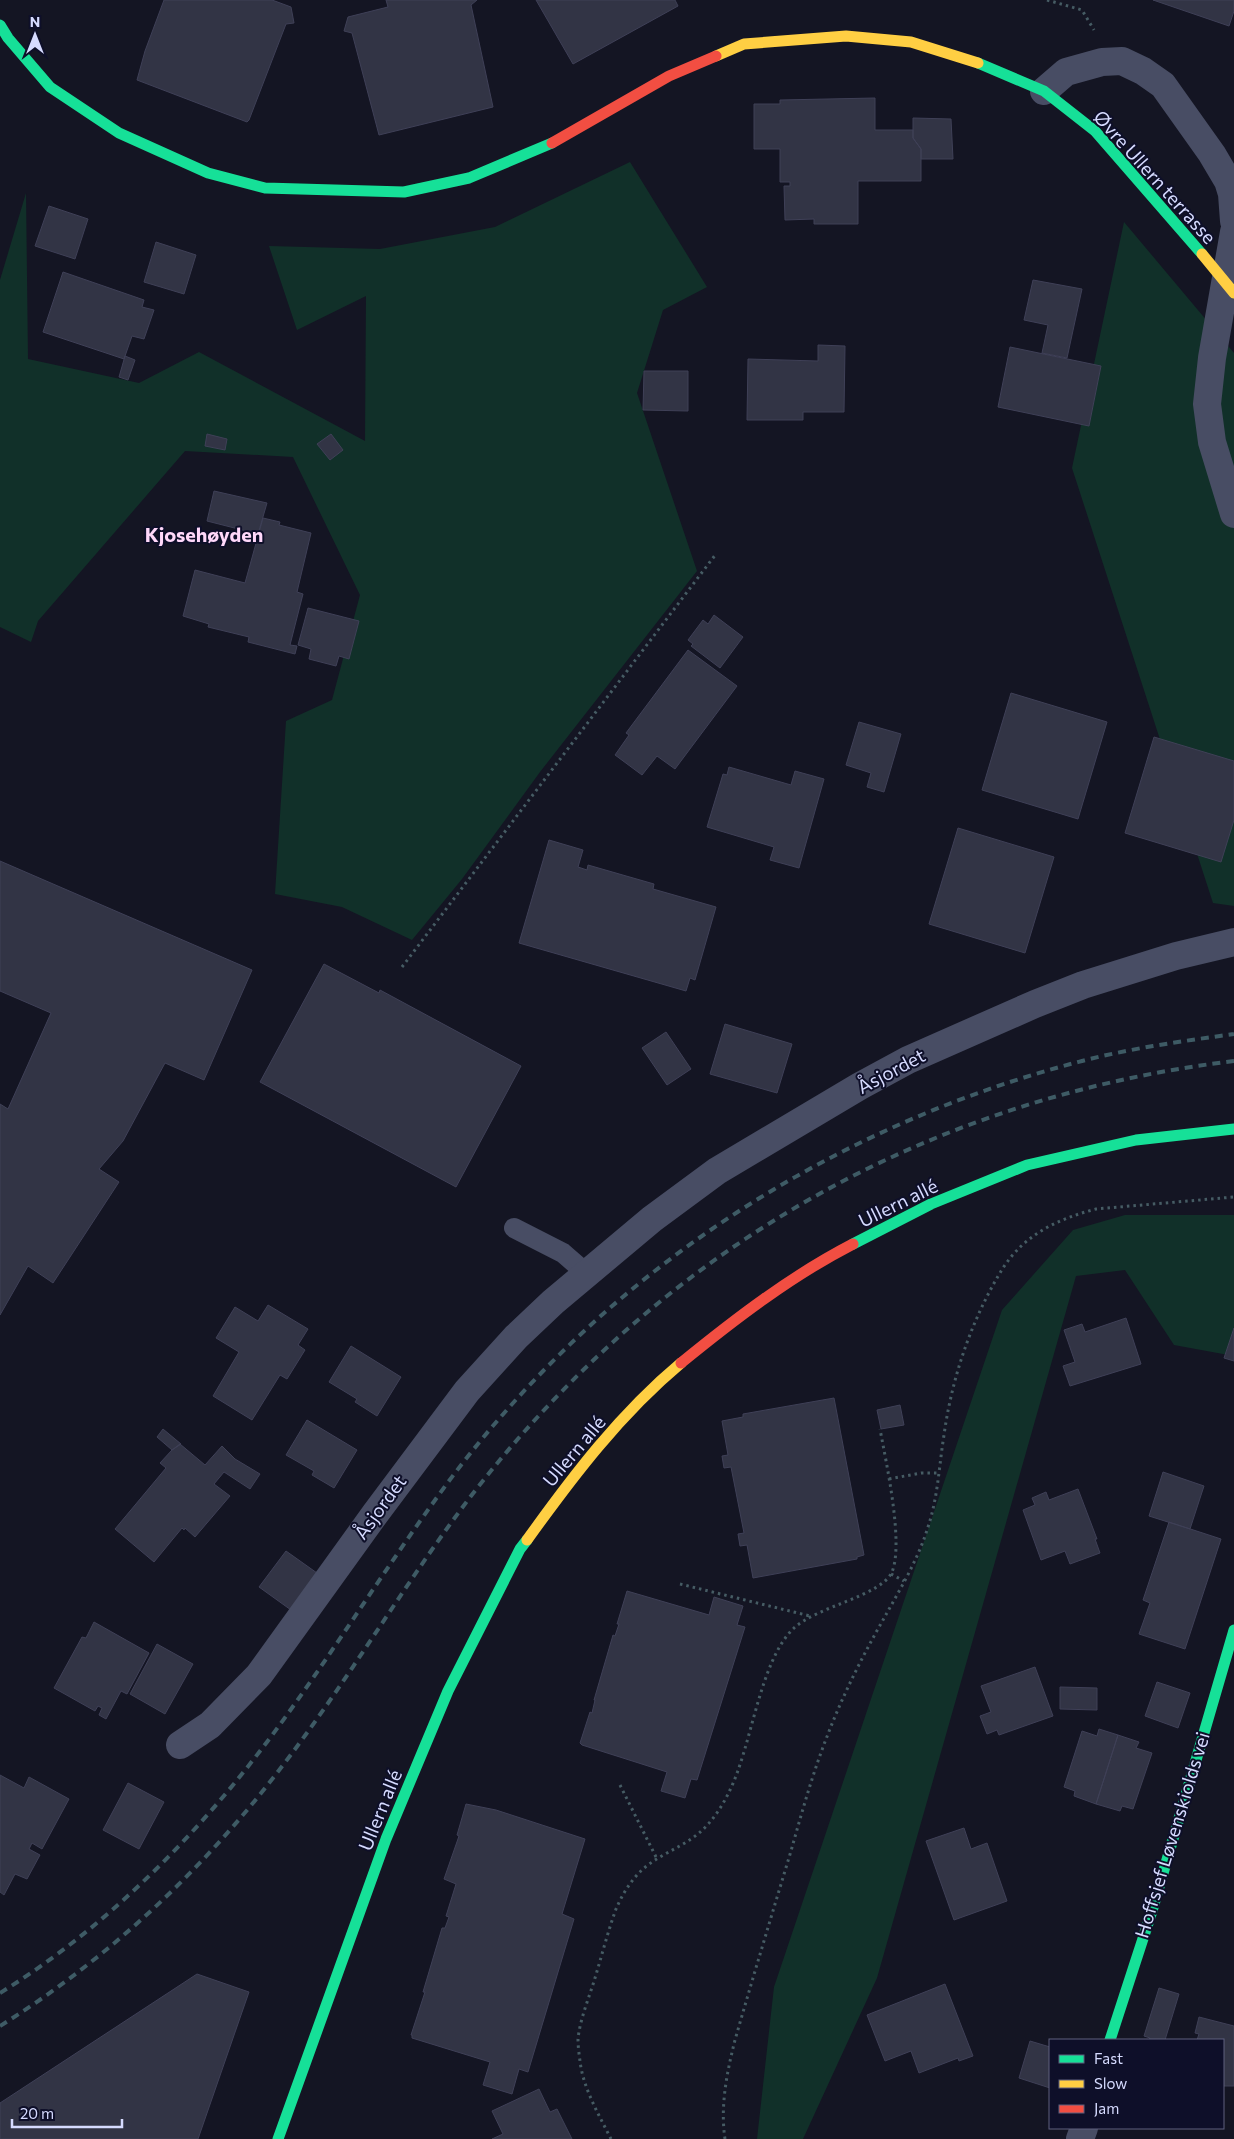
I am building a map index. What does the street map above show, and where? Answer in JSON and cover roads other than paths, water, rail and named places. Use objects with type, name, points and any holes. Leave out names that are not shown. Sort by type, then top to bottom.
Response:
[{"type":"street","points":[[0,25],[8,38],[50,87],[118,133],[208,173],[265,188],[404,192],[469,178],[558,141],[669,76],[744,44],[846,36],[911,42],[980,64],[1044,91],[1066,72],[1102,62],[1122,61],[1143,71],[1163,85],[1212,154],[1228,181],[1232,194],[1234,221]]},
{"type":"street","name":"Øvre Ullern terrasse","points":[[1044,91],[1095,131],[1234,293]]},
{"type":"street","points":[[1234,232],[1212,358],[1207,404],[1212,442],[1234,514]]},
{"type":"street","name":"Åsjordet","points":[[180,1745],[210,1725],[260,1675],[375,1514],[467,1391],[520,1333],[586,1273],[652,1219],[717,1171],[860,1086],[908,1060],[1083,985],[1176,956],[1234,942]]},
{"type":"street","name":"Ullern allé","points":[[278,2139],[386,1839],[448,1691],[520,1549],[583,1463],[650,1390],[748,1310],[837,1252],[931,1204],[1027,1165],[1136,1140],[1234,1130]]},
{"type":"street","name":"Hoffsjef Løvenskiolds vei","points":[[1110,2039],[1152,1911],[1234,1630]]},
{"type":"lane","points":[[514,1228],[563,1253],[586,1273]]},
{"type":"railway","points":[[0,1993],[43,1965],[124,1900],[197,1826],[263,1747],[446,1485],[508,1409],[576,1339],[649,1275],[728,1218],[811,1168],[898,1125],[989,1089],[1082,1061],[1177,1042],[1234,1034]]},
{"type":"railway","points":[[0,2026],[40,2000],[116,1942],[152,1910],[219,1843],[250,1807],[305,1736],[422,1563],[471,1496],[546,1408],[627,1329],[715,1260],[808,1200],[907,1150],[1012,1110],[1121,1080],[1234,1061]]},
{"type":"district","name":"Kjosehøyden","points":[[204,535]]}]
